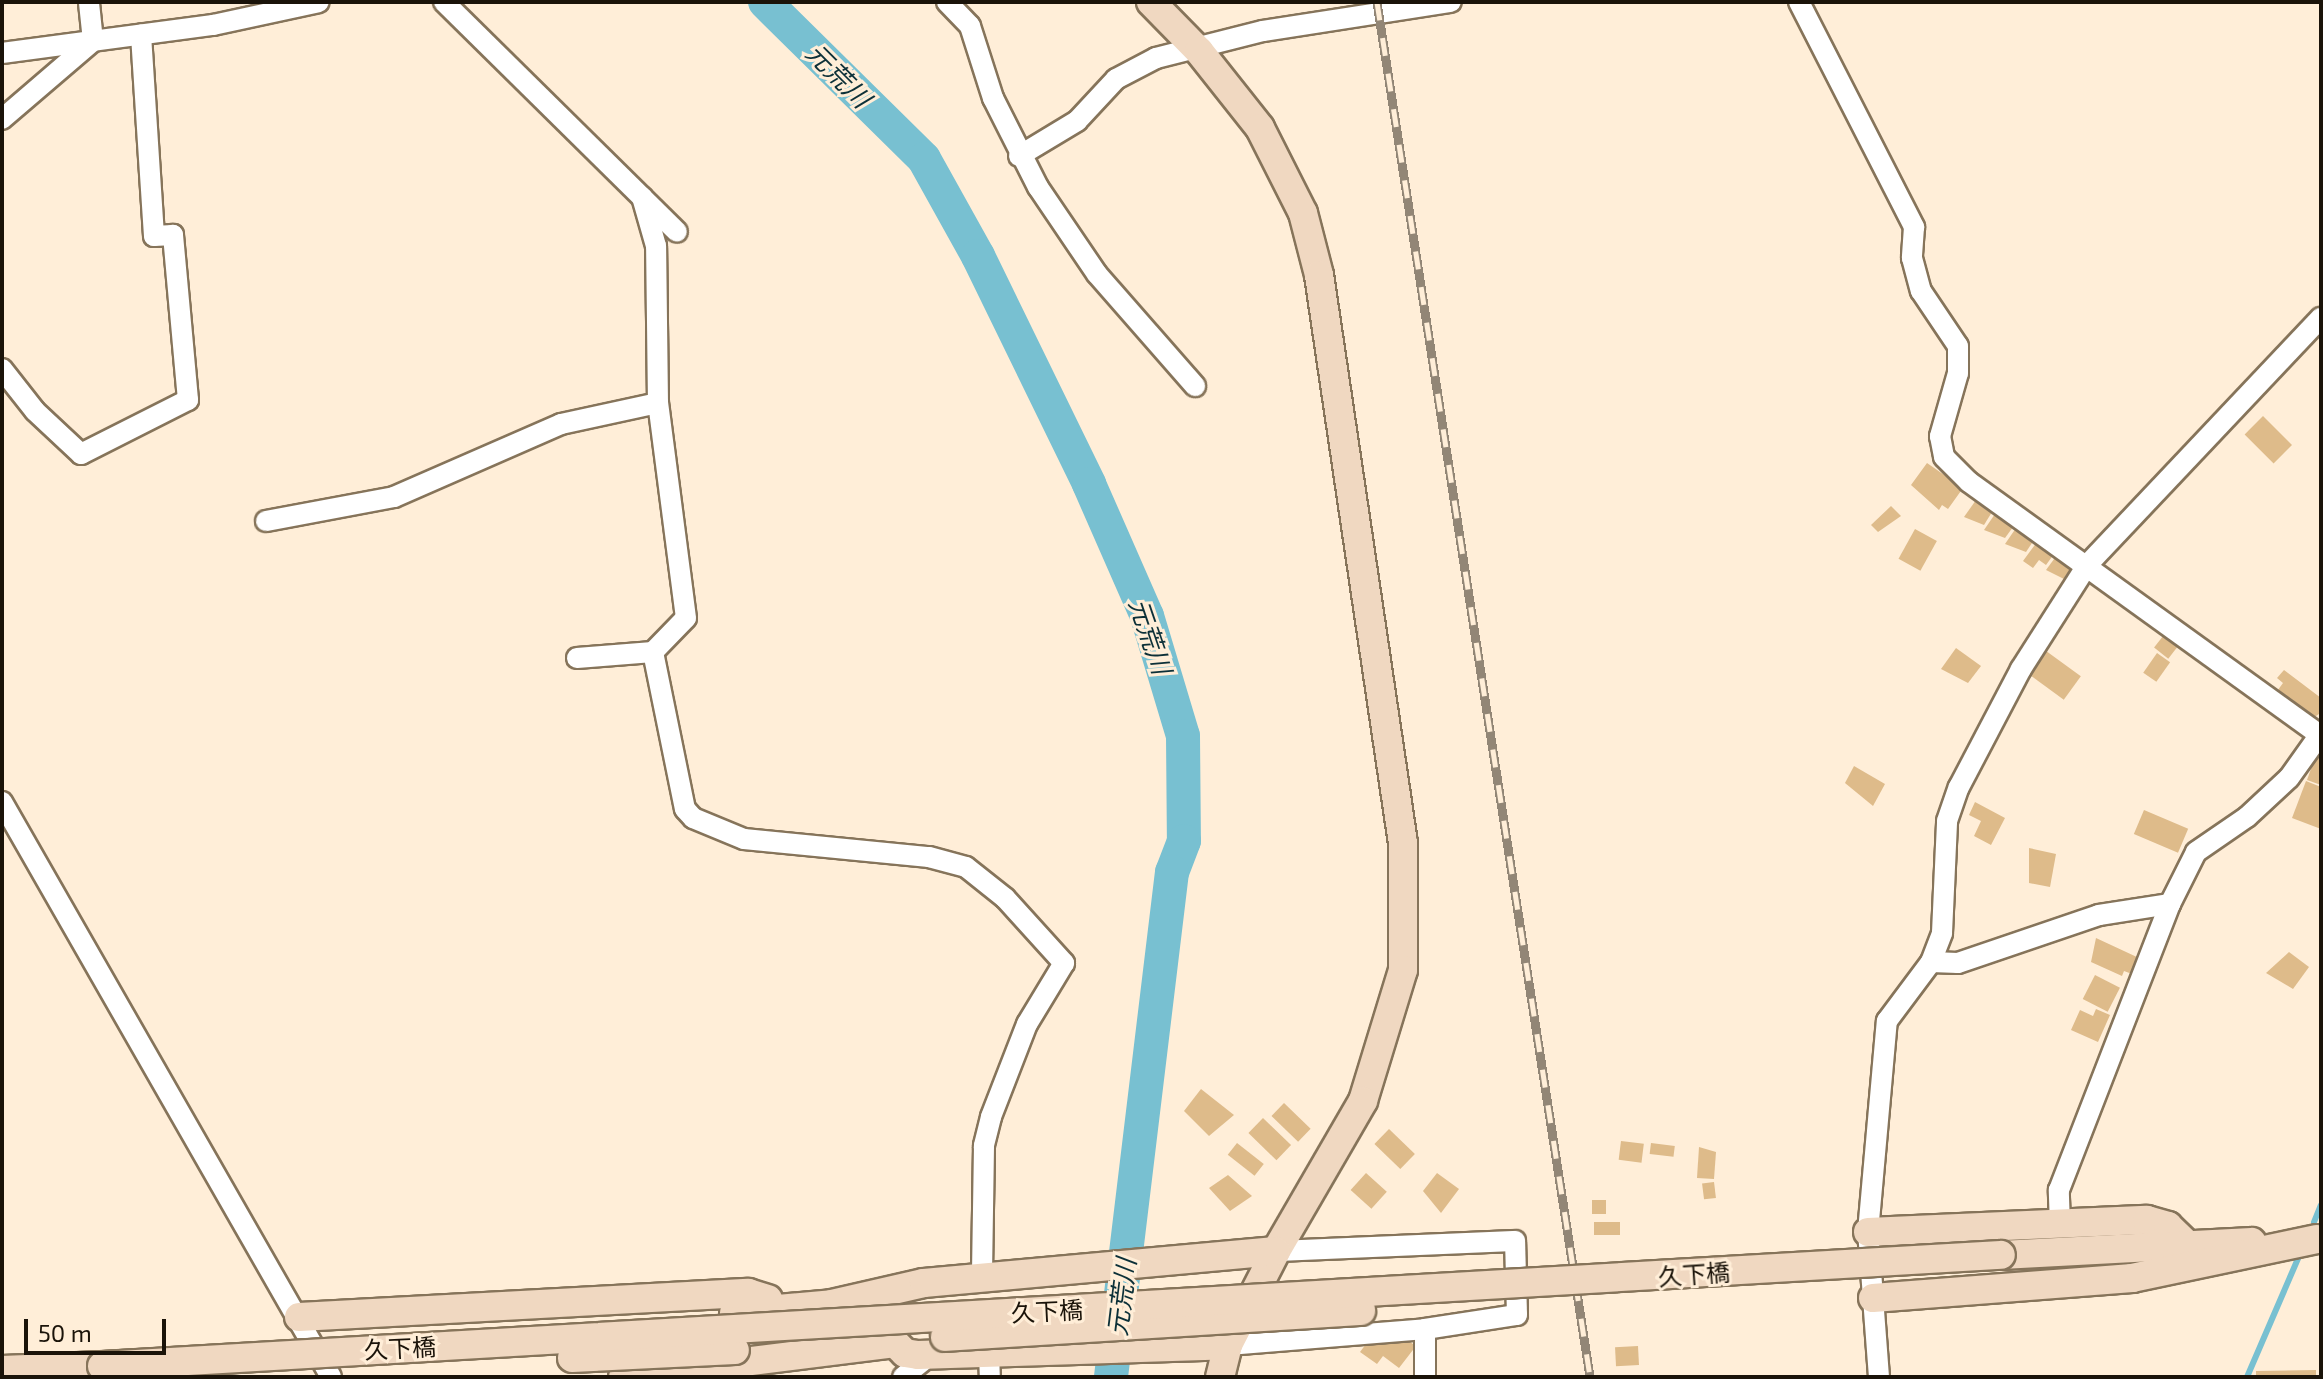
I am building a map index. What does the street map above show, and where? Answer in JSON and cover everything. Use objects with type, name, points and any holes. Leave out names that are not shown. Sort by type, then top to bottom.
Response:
[{"type":"main road","points":[[1151,2],[1199,51],[1260,128],[1303,213],[1319,275],[1403,843],[1403,970],[1367,1086],[1228,1345],[1220,1377]]},
{"type":"main road","points":[[1868,1232],[2159,1221],[2188,1245]]},
{"type":"main road","points":[[1873,1298],[2132,1278],[2319,1238]]},
{"type":"main road","name":"久下橋","points":[[2,1370],[2319,1238]]},
{"type":"main road","points":[[102,1366],[361,1332],[783,1310],[869,1297],[924,1283],[1276,1251]]},
{"type":"main road","points":[[869,1297],[945,1299],[1345,1278],[1611,1279]]},
{"type":"main road","points":[[623,1377],[895,1343],[938,1346],[1306,1317],[1611,1279]]},
{"type":"main road","points":[[299,1317],[748,1293],[783,1310]]},
{"type":"main road","points":[[938,1346],[989,1365],[1228,1345]]},
{"type":"main road","points":[[102,1366],[254,1373],[735,1350],[808,1353]]},
{"type":"street","points":[[89,2],[93,41]]},
{"type":"street","points":[[2,53],[141,34],[319,2]]},
{"type":"street","points":[[444,2],[677,232]]},
{"type":"street","points":[[947,2],[970,26],[993,98],[1019,156],[1097,274],[1195,386]]},
{"type":"street","points":[[1019,156],[1077,121],[1116,79],[1156,58],[1199,51],[1263,31],[1451,2]]},
{"type":"street","points":[[1799,2],[1914,227],[1912,258],[1921,291],[1958,346],[1958,373],[1940,436],[1944,457],[1969,482],[2088,564],[2320,736],[2289,778],[2247,817],[2196,852],[2170,904],[2059,1190],[2060,1226]]},
{"type":"street","points":[[2,369],[35,411],[81,454],[188,400],[173,235],[154,236],[141,34]]},
{"type":"street","points":[[2,119],[93,41]]},
{"type":"street","points":[[577,658],[653,652],[686,618],[658,403],[656,246],[642,197]]},
{"type":"street","points":[[1879,1377],[1868,1232],[1887,1021],[1931,962],[1942,933],[1947,821],[1959,787],[2021,669],[2088,564],[2321,318]]},
{"type":"street","points":[[266,521],[394,497],[561,424],[658,403]]},
{"type":"street","points":[[653,652],[685,809],[693,818],[744,839],[929,857],[966,867],[1005,898],[1064,963],[1027,1024],[991,1117],[984,1146],[982,1279]]},
{"type":"street","points":[[2,802],[331,1377]]},
{"type":"street","points":[[1931,962],[1958,963],[2099,915],[2170,904]]},
{"type":"street","points":[[1228,1345],[1425,1329],[1517,1315],[1515,1241],[1276,1251]]},
{"type":"street","points":[[1425,1329],[1425,1377]]},
{"type":"street","points":[[903,1377],[938,1346]]},
{"type":"building","points":[[2263,416],[2292,445],[2274,463],[2245,434]]},
{"type":"building","points":[[1927,463],[1963,488],[1948,509],[1942,505],[1939,510],[1911,485]]},
{"type":"building","points":[[1976,500],[1992,512],[1984,525],[1964,517]]},
{"type":"building","points":[[1891,506],[1901,516],[1878,532],[1871,525]]},
{"type":"building","points":[[1995,514],[2013,527],[2005,538],[1984,530]]},
{"type":"building","points":[[2016,528],[2034,540],[2026,552],[2005,544]]},
{"type":"building","points":[[1915,529],[1937,541],[1920,571],[1899,559]]},
{"type":"building","points":[[2037,542],[2054,554],[2046,565],[2039,560],[2033,568],[2023,561]]},
{"type":"building","points":[[2057,555],[2075,568],[2066,580],[2046,570]]},
{"type":"building","points":[[2167,631],[2181,642],[2168,659],[2154,648]]},
{"type":"building","points":[[1956,648],[1981,666],[1968,683],[1941,669]]},
{"type":"building","points":[[2042,648],[2081,676],[2064,700],[2025,671]]},
{"type":"building","points":[[2157,653],[2170,662],[2156,682],[2143,673]]},
{"type":"building","points":[[2284,670],[2321,698],[2319,714],[2310,720],[2275,694],[2283,683],[2277,678]]},
{"type":"building","points":[[2321,741],[2321,785],[2307,780]]},
{"type":"building","points":[[1854,766],[1885,784],[1873,806],[1845,783]]},
{"type":"building","points":[[2306,781],[2321,787],[2321,829],[2292,818]]},
{"type":"building","points":[[1975,802],[2005,818],[1991,845],[1974,836],[1981,821],[1969,815]]},
{"type":"building","points":[[2144,810],[2188,829],[2178,853],[2134,834]]},
{"type":"building","points":[[2029,848],[2056,854],[2050,887],[2029,883]]},
{"type":"building","points":[[2096,938],[2139,958],[2132,974],[2124,971],[2122,976],[2091,962]]},
{"type":"building","points":[[2289,952],[2309,967],[2293,989],[2266,973]]},
{"type":"building","points":[[2095,975],[2120,988],[2108,1012],[2083,999]]},
{"type":"building","points":[[2096,1009],[2110,1015],[2098,1042],[2071,1030],[2080,1010],[2093,1016]]},
{"type":"building","points":[[1201,1089],[1234,1115],[1209,1136],[1184,1111]]},
{"type":"building","points":[[1284,1103],[1311,1129],[1298,1142],[1271,1116]]},
{"type":"building","points":[[1263,1118],[1291,1145],[1276,1160],[1248,1133]]},
{"type":"building","points":[[1389,1129],[1415,1154],[1400,1169],[1374,1144]]},
{"type":"building","points":[[1621,1141],[1644,1144],[1642,1163],[1619,1160]]},
{"type":"building","points":[[1237,1143],[1264,1164],[1255,1176],[1228,1155]]},
{"type":"building","points":[[1651,1143],[1675,1146],[1673,1157],[1650,1154]]},
{"type":"building","points":[[1699,1147],[1716,1152],[1714,1179],[1697,1178]]},
{"type":"building","points":[[1366,1173],[1387,1192],[1371,1209],[1351,1190]]},
{"type":"building","points":[[1437,1173],[1459,1189],[1441,1213],[1423,1191]]},
{"type":"building","points":[[1228,1175],[1252,1196],[1230,1211],[1209,1188]]},
{"type":"building","points":[[1714,1182],[1716,1198],[1704,1199],[1702,1183]]},
{"type":"building","points":[[1592,1200],[1606,1200],[1606,1214],[1592,1214]]},
{"type":"building","points":[[1594,1222],[1620,1222],[1620,1235],[1594,1235]]},
{"type":"building","points":[[1372,1336],[1407,1340],[1416,1346],[1399,1368],[1383,1356],[1377,1364],[1360,1352]]},
{"type":"building","points":[[1638,1346],[1639,1365],[1616,1366],[1615,1347]]},
{"type":"building","points":[[2316,1370],[2316,1377],[2256,1377],[2256,1371]]},
{"type":"waterway","name":"元荒川","points":[[765,2],[924,159],[978,256],[1089,484],[1147,616],[1183,736],[1184,841],[1172,872],[1111,1377]]},
{"type":"waterway","points":[[2314,1222],[2321,1205]]},
{"type":"waterway","points":[[2247,1377],[2299,1256]]},
{"type":"railway","points":[[1377,2],[1590,1377]]}]
